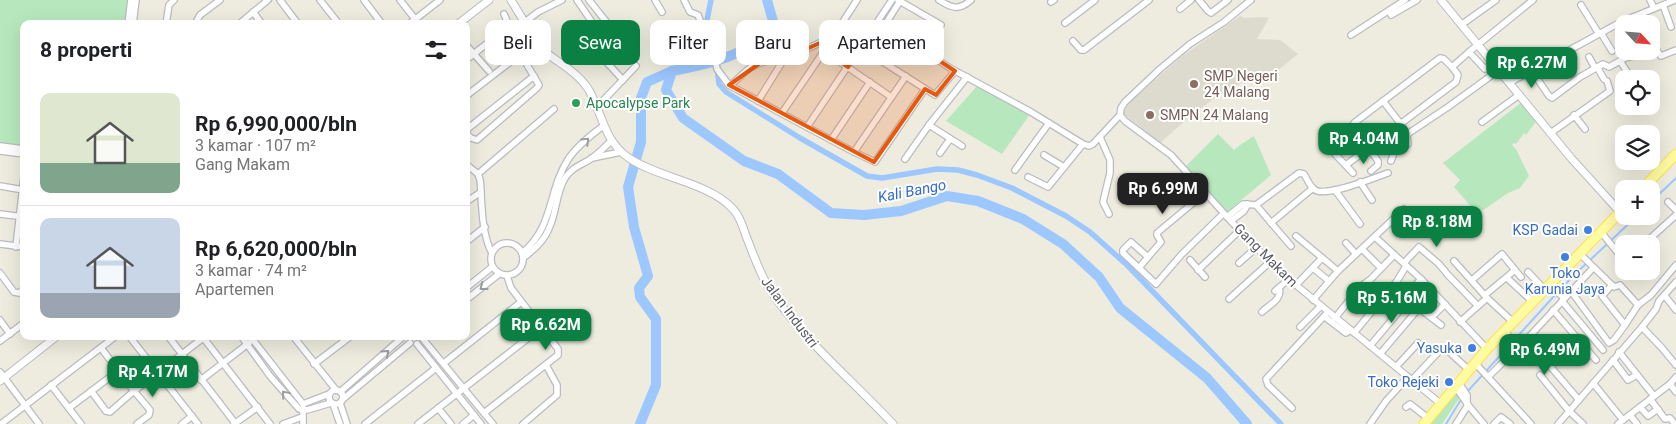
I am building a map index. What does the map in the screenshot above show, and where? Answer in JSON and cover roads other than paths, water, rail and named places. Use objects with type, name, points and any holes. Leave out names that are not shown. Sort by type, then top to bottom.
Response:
[{"type":"main road","points":[[1651,180],[1676,154]]},
{"type":"main road","points":[[1426,421],[1459,387],[1480,371],[1487,349],[1512,340],[1513,322],[1549,288],[1579,253],[1615,217]]},
{"type":"street","points":[[128,20],[131,0]]},
{"type":"street","points":[[134,20],[136,0]]},
{"type":"street","points":[[167,20],[169,5],[174,0]]},
{"type":"street","points":[[197,20],[200,15],[220,0]]},
{"type":"street","points":[[243,20],[268,0]]},
{"type":"street","points":[[280,0],[295,20]]},
{"type":"street","points":[[320,0],[336,20]]},
{"type":"street","points":[[364,0],[379,20]]},
{"type":"street","points":[[400,0],[415,19],[440,0]]},
{"type":"street","name":"Jalan Industri","points":[[511,0],[523,20]]},
{"type":"street","points":[[527,20],[562,0]]},
{"type":"street","points":[[577,0],[591,20]]},
{"type":"street","points":[[589,0],[605,20]]},
{"type":"street","points":[[655,0],[662,12]]},
{"type":"street","points":[[684,0],[690,12],[698,15],[708,41],[712,42],[717,69],[729,85],[873,162],[876,161],[925,89]]},
{"type":"street","points":[[844,20],[858,0]]},
{"type":"street","points":[[879,20],[892,0]]},
{"type":"street","points":[[938,0],[950,7],[966,4],[971,0]]},
{"type":"street","points":[[1065,23],[1095,0]]},
{"type":"street","points":[[1073,41],[1081,50],[1084,50],[1149,0]]},
{"type":"street","points":[[1180,8],[1191,0]]},
{"type":"street","points":[[1199,0],[1211,13],[1228,0]]},
{"type":"street","points":[[944,64],[1083,144],[1091,145],[1120,115],[1121,108],[1125,102],[1160,69],[1202,35],[1224,22],[1251,0]]},
{"type":"street","points":[[1351,35],[1405,0]]},
{"type":"street","points":[[1391,15],[1417,0]]},
{"type":"street","points":[[1441,0],[1552,132],[1571,158],[1615,203]]},
{"type":"street","points":[[1461,25],[1496,0]]},
{"type":"street","points":[[1650,0],[1654,8]]},
{"type":"street","points":[[1638,15],[1675,0]]},
{"type":"street","points":[[463,20],[484,1]]},
{"type":"street","points":[[888,20],[899,1],[931,20]]},
{"type":"street","points":[[1452,67],[1530,1]]},
{"type":"street","points":[[1581,5],[1612,51]]},
{"type":"street","points":[[1663,5],[1670,27]]},
{"type":"street","points":[[254,12],[259,20]]},
{"type":"street","points":[[470,57],[508,27],[504,14]]},
{"type":"street","points":[[1509,83],[1615,26]]},
{"type":"street","points":[[470,50],[489,72]]},
{"type":"street","points":[[1660,56],[1676,50]]},
{"type":"street","points":[[1469,52],[1485,69],[1493,63]]},
{"type":"street","points":[[470,93],[518,56],[524,58],[538,85],[537,88],[477,140],[470,137]]},
{"type":"street","name":"Jalan Industri","points":[[551,57],[561,62],[585,84],[591,94],[603,126],[621,152],[649,168],[722,200],[733,209],[741,221],[763,276],[798,327],[894,424]]},
{"type":"street","points":[[1552,132],[1610,91],[1605,80],[1589,57]]},
{"type":"street","points":[[782,113],[819,58]]},
{"type":"street","points":[[1346,166],[1369,148],[1400,124],[1456,82],[1458,76],[1444,59],[1439,59],[1353,124],[1354,128],[1369,148],[1378,162],[1378,165],[1371,171]]},
{"type":"street","points":[[1532,71],[1551,98],[1564,91],[1580,76],[1604,63],[1610,67],[1620,61],[1626,70]]},
{"type":"street","points":[[609,65],[623,80]]},
{"type":"street","points":[[729,85],[756,65]]},
{"type":"street","points":[[758,101],[780,65]]},
{"type":"street","points":[[845,65],[892,97]]},
{"type":"street","points":[[889,65],[936,95],[955,71]]},
{"type":"street","points":[[596,108],[636,66]]},
{"type":"street","points":[[807,127],[848,67]]},
{"type":"street","points":[[1390,161],[1395,150],[1408,144],[1407,136],[1409,133],[1499,70]]},
{"type":"street","points":[[470,128],[534,76]]},
{"type":"street","points":[[854,152],[906,76]]},
{"type":"street","points":[[905,159],[966,77]]},
{"type":"street","points":[[831,140],[870,82]]},
{"type":"street","points":[[1482,122],[1519,95]]},
{"type":"street","points":[[1383,101],[1400,124]]},
{"type":"street","points":[[478,174],[554,109]]},
{"type":"street","name":"Gang Makam","points":[[1120,115],[1125,121],[1171,154],[1256,248],[1321,306],[1326,315],[1336,318],[1441,404]]},
{"type":"street","points":[[1574,115],[1585,129]]},
{"type":"street","points":[[1015,170],[1049,123]]},
{"type":"street","points":[[929,125],[962,146]]},
{"type":"street","points":[[523,256],[519,248],[509,243],[499,245],[492,253],[492,267],[499,274],[507,276],[521,268],[523,256],[546,224],[551,198],[570,157],[588,138],[603,126]]},
{"type":"street","points":[[1100,137],[1110,160],[1110,173],[1103,202],[1109,214]]},
{"type":"street","points":[[940,153],[950,138]]},
{"type":"street","points":[[523,256],[539,245],[545,237],[553,217],[558,192],[565,178],[574,168],[592,158],[612,140]]},
{"type":"street","points":[[1028,177],[1048,187],[1083,144]]},
{"type":"street","points":[[0,146],[20,148]]},
{"type":"street","points":[[0,152],[20,154]]},
{"type":"street","points":[[592,158],[621,152]]},
{"type":"street","points":[[1335,154],[1352,173]]},
{"type":"street","points":[[1044,155],[1064,167]]},
{"type":"street","points":[[470,167],[478,174],[482,182],[481,192],[487,244],[492,253]]},
{"type":"street","points":[[1256,205],[1299,173],[1304,174],[1313,188],[1322,192],[1335,190],[1388,173]]},
{"type":"street","points":[[1360,182],[1372,200]]},
{"type":"street","points":[[0,186],[20,189]]},
{"type":"street","points":[[1271,223],[1313,188]]},
{"type":"street","points":[[1335,190],[1360,224]]},
{"type":"street","points":[[470,199],[481,192]]},
{"type":"street","points":[[1139,268],[1161,242],[1157,233],[1205,193]]},
{"type":"street","points":[[1668,202],[1676,210]]},
{"type":"street","points":[[1148,257],[1131,242],[1123,250],[1153,283],[1157,284],[1182,254],[1243,204],[1256,205],[1291,246]]},
{"type":"street","points":[[1313,300],[1338,271],[1404,209]]},
{"type":"street","points":[[0,214],[20,217]]},
{"type":"street","points":[[1654,235],[1676,215]]},
{"type":"street","points":[[16,246],[20,227]]},
{"type":"street","points":[[470,239],[485,228]]},
{"type":"street","points":[[1198,270],[1240,230]]},
{"type":"street","points":[[1601,232],[1615,250]]},
{"type":"street","points":[[1296,236],[1338,271]]},
{"type":"street","points":[[1375,237],[1421,279],[1487,349]]},
{"type":"street","points":[[1346,243],[1356,254]]},
{"type":"street","points":[[0,244],[20,246]]},
{"type":"street","points":[[1239,264],[1256,248]]},
{"type":"street","points":[[1292,408],[1268,385],[1266,379],[1326,315],[1346,333],[1348,334],[1352,331],[1398,278],[1405,264],[1418,248],[1421,248],[1440,265],[1478,306]]},
{"type":"street","points":[[1362,249],[1381,268]]},
{"type":"street","points":[[1472,280],[1501,253],[1521,277]]},
{"type":"street","points":[[1579,253],[1615,288],[1620,285],[1638,305]]},
{"type":"street","points":[[1336,318],[1360,287],[1371,279],[1394,255]]},
{"type":"street","points":[[1296,285],[1322,258]]},
{"type":"street","points":[[1190,260],[1205,277]]},
{"type":"street","points":[[1454,261],[1513,322]]},
{"type":"street","points":[[1229,299],[1270,262]]},
{"type":"street","points":[[1480,371],[1512,340],[1527,339],[1562,298],[1571,291],[1591,265]]},
{"type":"street","points":[[1571,291],[1609,343],[1614,340],[1638,305],[1651,295],[1676,265]]},
{"type":"street","points":[[470,285],[492,267]]},
{"type":"street","points":[[1313,268],[1329,281]]},
{"type":"street","points":[[1460,322],[1516,270]]},
{"type":"street","points":[[1528,272],[1562,298],[1603,350]]},
{"type":"street","points":[[0,273],[14,292],[20,292]]},
{"type":"street","points":[[470,297],[499,274]]},
{"type":"street","points":[[484,413],[558,355],[558,349],[511,288],[507,276]]},
{"type":"street","points":[[1507,278],[1533,302]]},
{"type":"street","points":[[1262,312],[1279,297],[1277,290],[1289,279]]},
{"type":"street","points":[[1370,346],[1416,291],[1414,287],[1421,279]]},
{"type":"street","points":[[1558,424],[1642,327],[1656,309],[1659,301],[1676,282]]},
{"type":"street","points":[[1612,285],[1602,296],[1625,325]]},
{"type":"street","points":[[1651,295],[1651,297],[1659,301]]},
{"type":"street","points":[[1665,296],[1676,310]]},
{"type":"street","points":[[444,363],[521,302]]},
{"type":"street","points":[[1432,317],[1444,304]]},
{"type":"street","points":[[1300,327],[1321,306]]},
{"type":"street","points":[[1380,354],[1419,308],[1441,324]]},
{"type":"street","points":[[1553,310],[1596,360]]},
{"type":"street","points":[[0,320],[10,334]]},
{"type":"street","points":[[0,341],[20,326]]},
{"type":"street","points":[[1642,327],[1676,364]]},
{"type":"street","points":[[418,424],[541,328]]},
{"type":"street","points":[[1527,339],[1579,400]]},
{"type":"street","points":[[39,424],[1,377],[52,340]]},
{"type":"street","points":[[1,424],[111,340]]},
{"type":"street","points":[[132,340],[198,424]]},
{"type":"street","points":[[171,340],[235,424],[258,407]]},
{"type":"street","points":[[92,391],[106,411],[109,412],[199,340]]},
{"type":"street","points":[[206,340],[270,424]]},
{"type":"street","points":[[243,340],[302,417]]},
{"type":"street","points":[[201,380],[247,345],[251,340]]},
{"type":"street","points":[[254,340],[303,404],[302,417]]},
{"type":"street","points":[[297,340],[314,364],[343,395],[342,401],[348,424]]},
{"type":"street","points":[[314,364],[343,340]]},
{"type":"street","points":[[303,404],[338,391],[370,367],[400,340]]},
{"type":"street","points":[[407,340],[410,343],[417,344],[481,424]]},
{"type":"street","points":[[417,344],[421,340]]},
{"type":"street","points":[[426,340],[493,424]]},
{"type":"street","points":[[283,424],[342,401],[410,343]]},
{"type":"street","points":[[1396,367],[1418,343]]},
{"type":"street","points":[[101,348],[150,410],[149,415],[137,424]]},
{"type":"street","points":[[1370,424],[1386,401],[1441,348],[1446,349],[1480,371],[1531,424]]},
{"type":"street","points":[[1619,352],[1626,358],[1665,419],[1670,418],[1674,424]]},
{"type":"street","points":[[1612,360],[1628,380],[1637,375]]},
{"type":"street","points":[[523,424],[558,395],[557,385],[546,365]]},
{"type":"street","points":[[370,367],[375,374]]},
{"type":"street","points":[[365,424],[436,368]]},
{"type":"street","points":[[270,376],[277,370]]},
{"type":"street","points":[[69,408],[118,371]]},
{"type":"street","points":[[1540,375],[1569,411],[1583,424]]},
{"type":"street","points":[[1593,382],[1620,422],[1670,384],[1676,377]]},
{"type":"street","points":[[51,384],[81,424]]},
{"type":"street","points":[[1670,384],[1676,392]]},
{"type":"street","points":[[1459,387],[1484,424]]},
{"type":"street","points":[[329,394],[328,399],[340,424]]},
{"type":"street","points":[[1456,424],[1466,400]]},
{"type":"street","points":[[1406,408],[1410,404],[1426,421]]},
{"type":"street","points":[[1640,407],[1648,416],[1658,409]]},
{"type":"street","points":[[438,408],[451,424]]},
{"type":"street","points":[[463,424],[474,415]]},
{"type":"street","points":[[1630,415],[1636,424]]},
{"type":"street","points":[[182,424],[192,416]]},
{"type":"street","points":[[1494,424],[1501,417],[1510,424]]},
{"type":"waterway","points":[[707,20],[711,0]]},
{"type":"waterway","name":"Kali Bango","points":[[767,0],[775,28],[764,37],[740,52],[727,57],[672,71],[666,90],[683,118],[744,161],[778,174],[831,213],[864,215],[901,211],[947,196],[978,201],[1023,219],[1063,244],[1099,277],[1120,308],[1207,378],[1247,424]]},
{"type":"waterway","name":"Kali Bango","points":[[717,68],[719,84],[726,92],[800,138],[867,176],[882,178],[937,169],[958,170],[1012,188],[1066,216],[1090,232],[1127,265],[1281,424]]},
{"type":"waterway","points":[[640,424],[656,385],[656,319],[640,297],[639,288],[648,276],[634,227],[628,187],[641,142],[641,98],[647,82],[672,71]]},
{"type":"waterway","points":[[1660,193],[1676,178]]},
{"type":"waterway","points":[[1559,291],[1627,225]]},
{"type":"waterway","points":[[1467,392],[1556,294]]},
{"type":"waterway","points":[[1446,424],[1462,398]]},
{"type":"place","name":"SMP Negeri 24 Malang","points":[[1194,84]]},
{"type":"place","name":"Apocalypse Park","points":[[576,103]]},
{"type":"place","name":"SMPN 24 Malang","points":[[1150,115]]},
{"type":"place","name":"KSP Gadai","points":[[1588,230]]},
{"type":"place","name":"Toko Karunia Jaya","points":[[1565,257]]},
{"type":"place","name":"Yasuka","points":[[1472,348]]},
{"type":"place","name":"Toko Rejeki","points":[[1449,382]]}]
